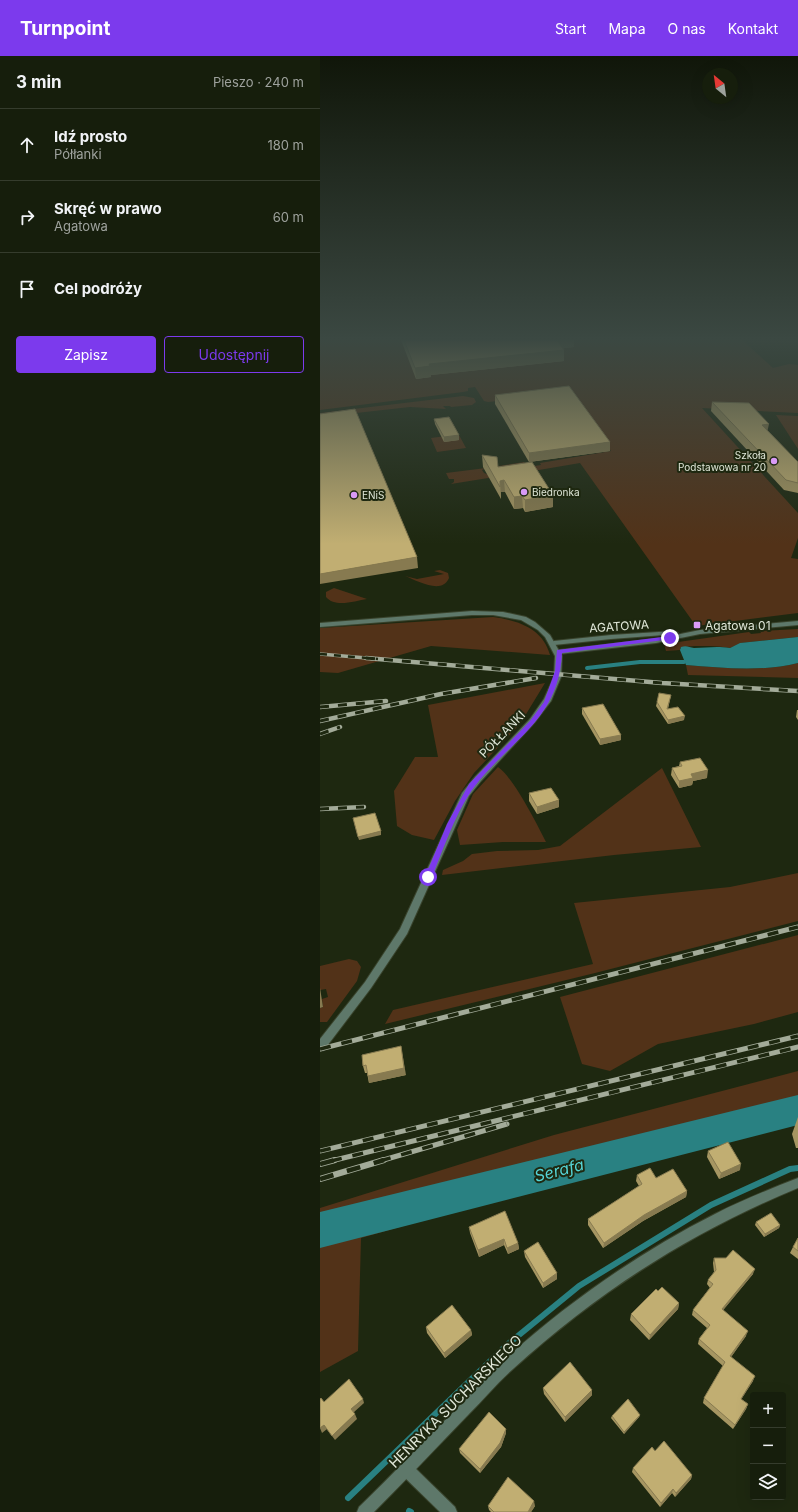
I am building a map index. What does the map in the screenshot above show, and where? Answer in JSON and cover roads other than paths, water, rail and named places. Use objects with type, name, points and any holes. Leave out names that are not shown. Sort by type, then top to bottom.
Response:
[{"type":"street","points":[[320,625],[494,613],[511,615],[533,623],[545,632],[559,652]]},
{"type":"street","name":"AGATOWA","points":[[554,643],[611,637],[686,634],[798,623]]},
{"type":"street","name":"AGATOWA","points":[[559,652],[656,641],[686,634]]},
{"type":"street","name":"PÓŁŁANKI","points":[[320,1047],[379,969],[404,931],[465,795],[479,776],[530,726],[547,702],[558,671],[559,652]]},
{"type":"street","name":"HENRYKA SUCHARSKIEGO","points":[[364,1512],[507,1366],[598,1293],[638,1265],[707,1224],[774,1192],[798,1183]]},
{"type":"street","points":[[406,1469],[450,1512]]},
{"type":"water","points":[[798,637],[798,663],[771,668],[686,665],[680,650],[681,647],[684,646],[694,648],[730,648],[740,643]]},
{"type":"waterway","points":[[587,668],[640,662],[684,662]]},
{"type":"waterway","name":"Serafa","points":[[320,1230],[798,1110]]},
{"type":"waterway","points":[[348,1498],[508,1344],[579,1286],[711,1205],[790,1169],[798,1168]]},
{"type":"railway","points":[[320,654],[378,659]]},
{"type":"railway","points":[[366,658],[662,683],[798,691]]},
{"type":"railway","points":[[320,721],[441,694],[536,678]]},
{"type":"railway","points":[[320,707],[386,701]]},
{"type":"railway","points":[[320,734],[340,727]]},
{"type":"railway","points":[[320,809],[364,807]]},
{"type":"railway","points":[[320,1049],[798,927]]},
{"type":"railway","points":[[320,1151],[798,1036]]},
{"type":"railway","points":[[334,1160],[798,1047]]},
{"type":"railway","points":[[380,1161],[507,1124]]},
{"type":"railway","points":[[320,1164],[334,1160]]},
{"type":"railway","points":[[320,1179],[384,1160]]},
{"type":"place","name":"Szkoła Podstawowa nr 20","points":[[774,461]]},
{"type":"place","name":"Biedronka","points":[[524,492]]},
{"type":"place","name":"ENiS","points":[[354,495]]},
{"type":"place","name":"Agatowa 01","points":[[697,625]]}]
